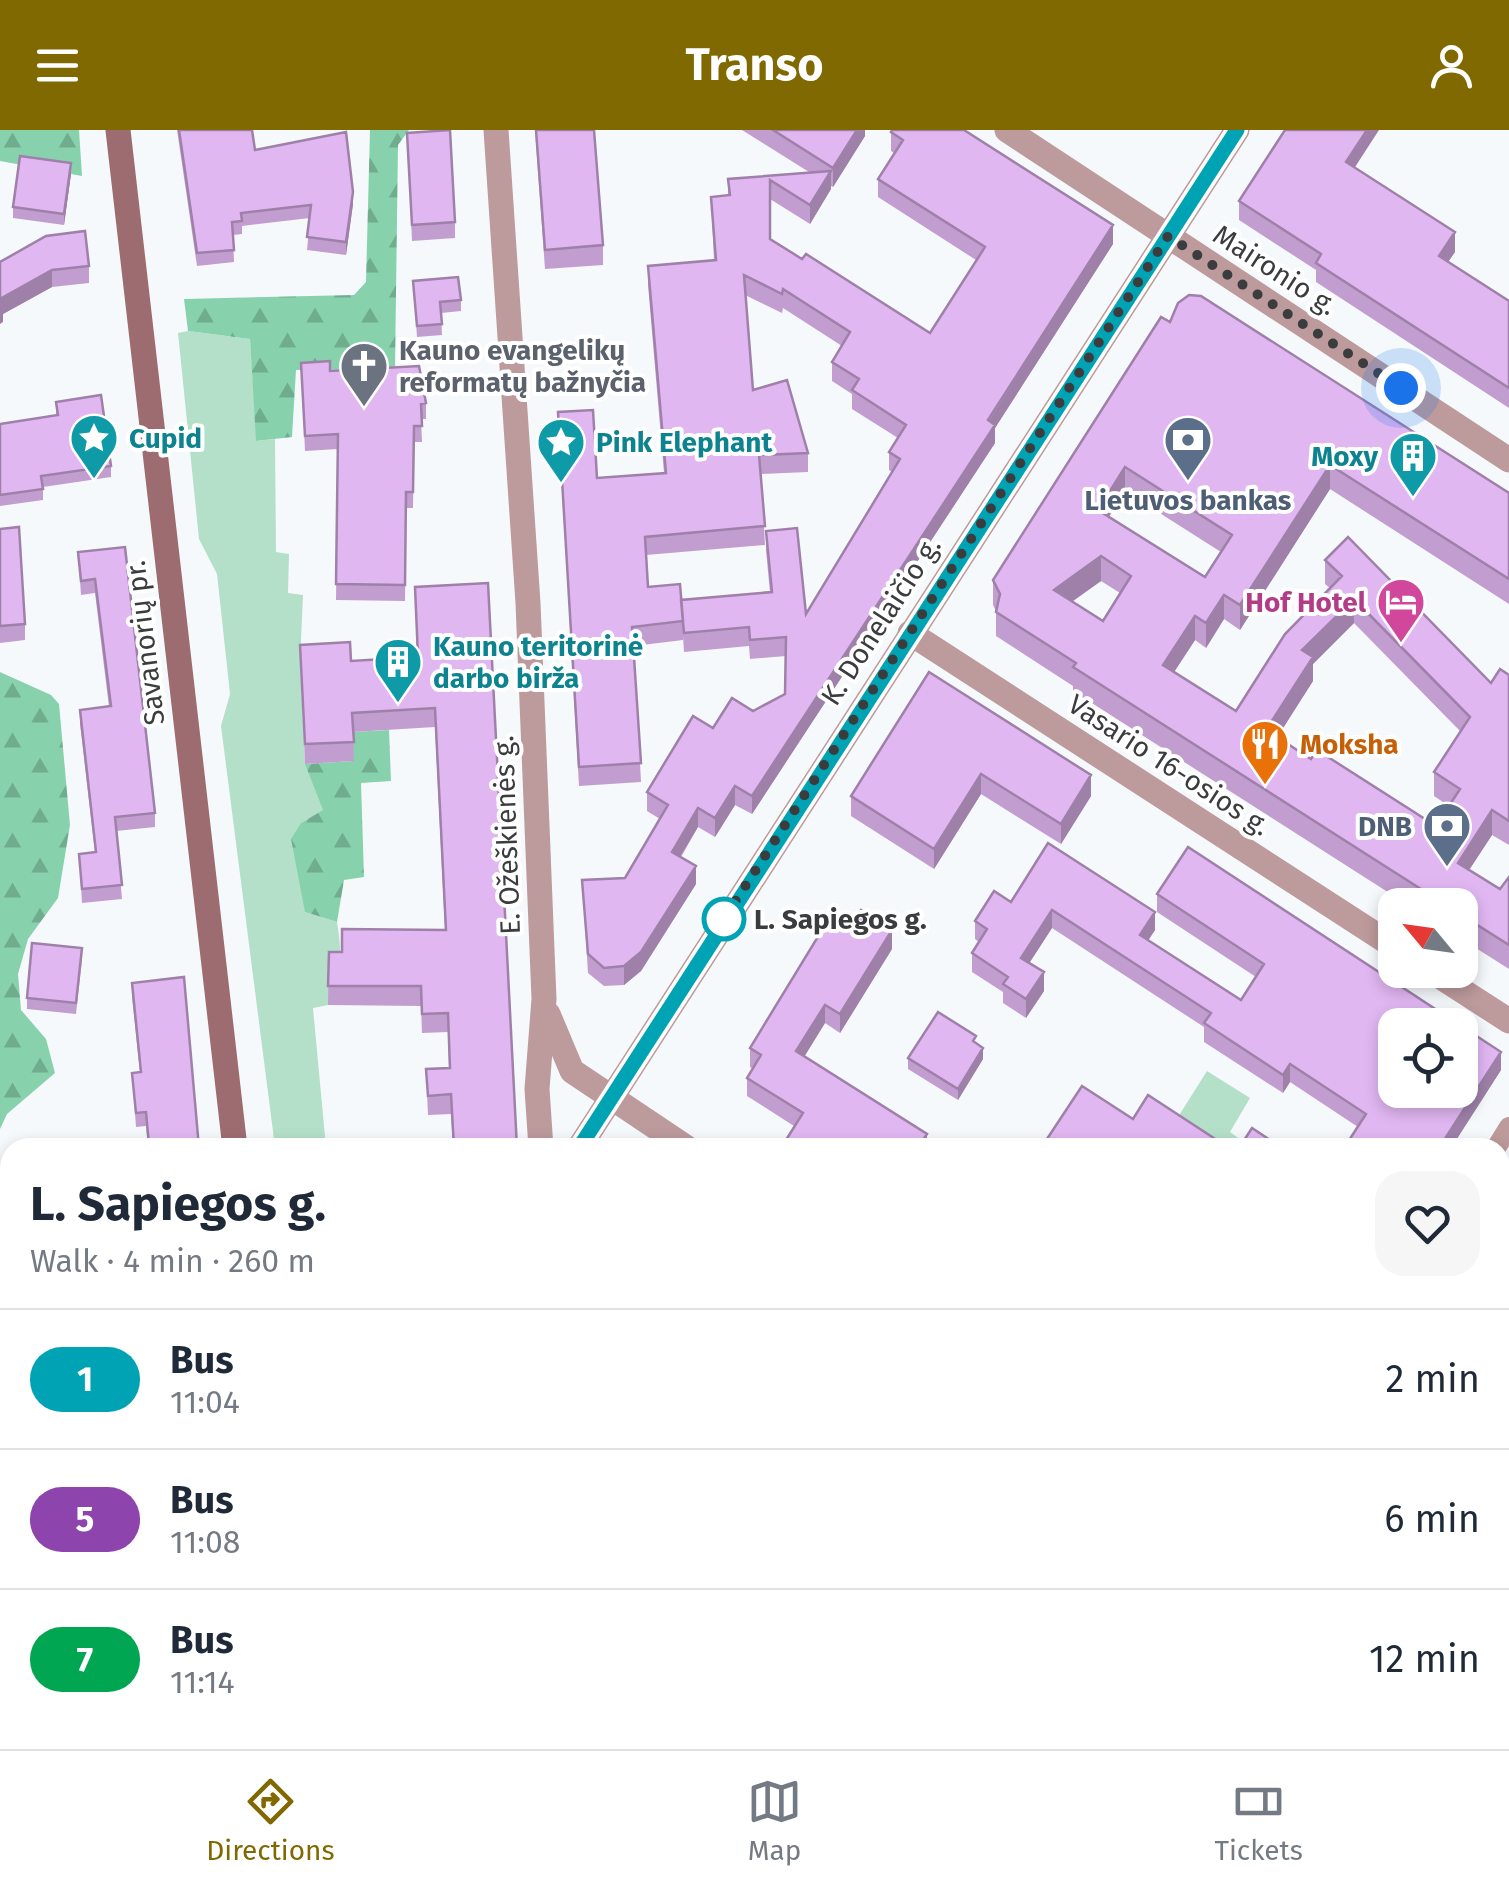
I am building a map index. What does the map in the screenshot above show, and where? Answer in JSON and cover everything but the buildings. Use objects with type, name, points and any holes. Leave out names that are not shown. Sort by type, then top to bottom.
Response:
[{"type":"main road","name":"Savanorių pr.","points":[[118,130],[234,1138]]},
{"type":"street","name":"E. Ožeškienės g.","points":[[496,130],[528,603],[544,999],[537,1089],[540,1138]]},
{"type":"street","name":"Maironio g.","points":[[1007,130],[1509,460]]},
{"type":"street","name":"K. Donelaičio g.","points":[[586,1138],[1237,130]]},
{"type":"street","name":"Vasario 16-osios g.","points":[[910,632],[1378,936]]},
{"type":"street","points":[[1458,988],[1509,1021]]},
{"type":"street","name":"E. Ožeškienės g.","points":[[544,999],[558,1044],[572,1071],[609,1097]]},
{"type":"street","points":[[609,1097],[672,1138]]},
{"type":"green space","points":[[0,130],[79,130],[82,176],[0,161]]},
{"type":"green space","points":[[370,130],[409,130],[398,145],[395,369],[296,370],[292,437],[256,441],[250,339],[188,331],[184,299],[354,295],[366,282]]},
{"type":"green space","points":[[178,333],[250,339],[257,441],[275,439],[276,552],[289,554],[288,593],[303,595],[300,664],[305,763],[324,810],[301,823],[305,912],[337,922],[340,945],[338,974],[328,1005],[313,1008],[325,1138],[274,1138],[221,726],[230,694],[217,574],[199,539]]},
{"type":"green space","points":[[0,672],[51,695],[59,704],[70,825],[58,898],[28,939],[18,974],[21,1010],[46,1039],[55,1073],[7,1114],[0,1129]]},
{"type":"green space","points":[[389,730],[391,781],[361,783],[364,877],[344,880],[337,922],[305,912],[291,839],[301,823],[323,810],[305,764],[353,761],[352,732]]},
{"type":"green space","points":[[1207,1071],[1250,1098],[1230,1132],[1238,1138],[1187,1138],[1171,1128]]},
{"type":"bus line","name":"1","points":[[584,1138],[1237,130]]},
{"type":"place","name":"Kauno evangelikų reformatų bažnyčia","points":[[364,408]]},
{"type":"place","name":"Cupid","points":[[94,480]]},
{"type":"place","name":"Lietuvos bankas","points":[[1188,482]]},
{"type":"place","name":"Pink Elephant","points":[[561,484]]},
{"type":"place","name":"Moxy","points":[[1413,498]]},
{"type":"place","name":"Hof Hotel","points":[[1401,644]]},
{"type":"place","name":"Kauno teritorinė darbo birža","points":[[398,704]]},
{"type":"place","name":"Moksha","points":[[1265,786]]},
{"type":"place","name":"DNB","points":[[1447,868]]},
{"type":"place","name":"L. Sapiegos g.","points":[[724,919]]},
{"type":"route","points":[[724,919],[720,925],[1168,236],[1401,388]]}]
